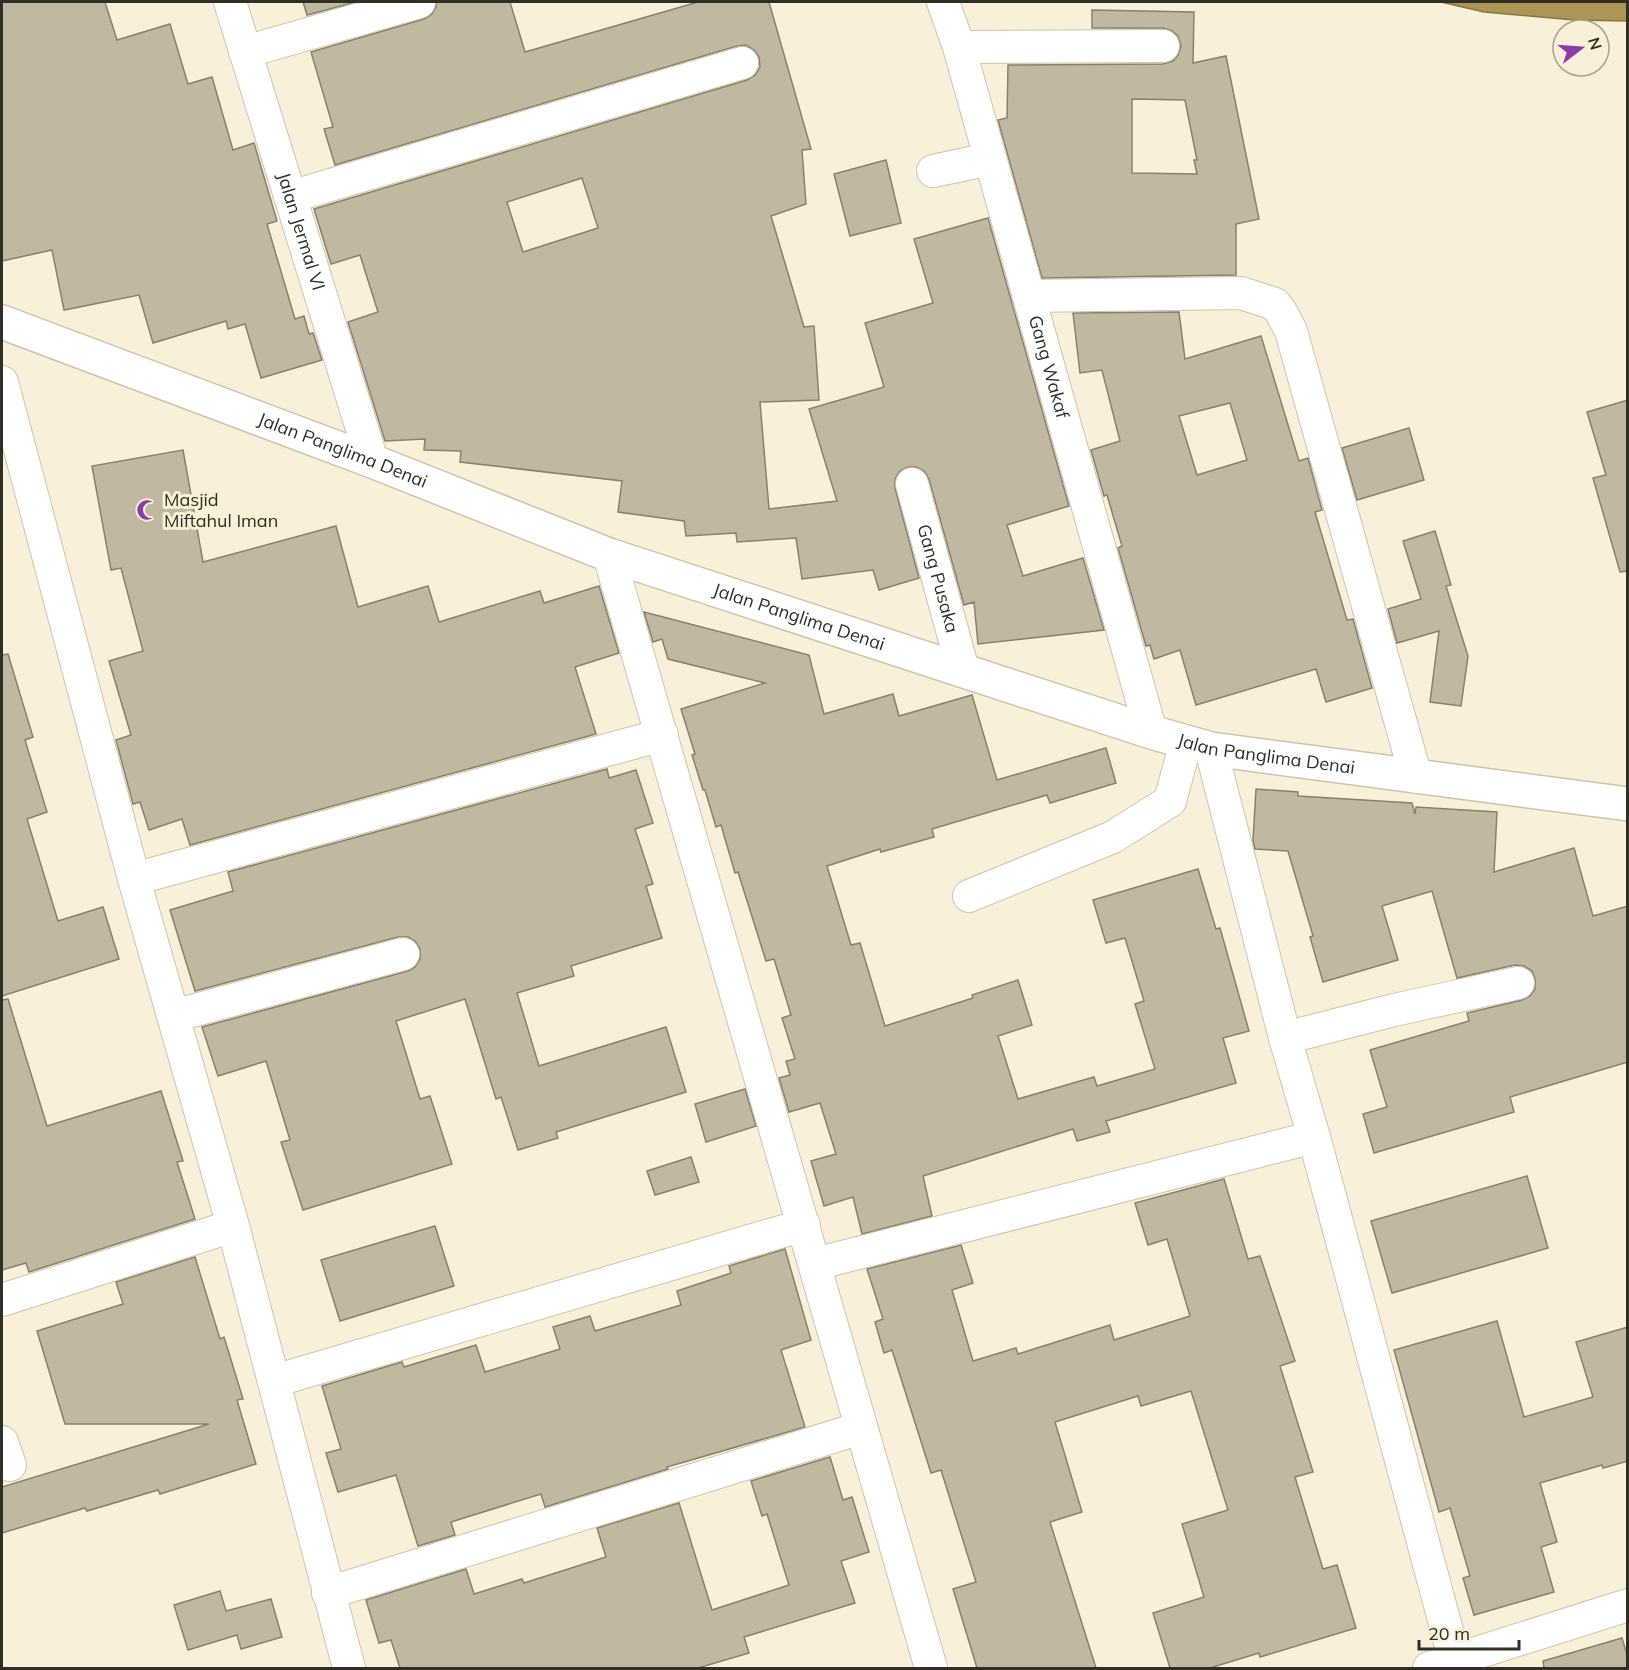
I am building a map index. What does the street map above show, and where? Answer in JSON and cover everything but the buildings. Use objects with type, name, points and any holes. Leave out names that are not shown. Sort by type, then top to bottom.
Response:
[{"type":"main road","name":"Jalan Panglima Denai","points":[[2,322],[372,461],[609,555],[1151,732],[1199,745],[1416,777],[1628,804]]},
{"type":"street","name":"Jalan Jermal VI","points":[[230,2],[372,461]]},
{"type":"street","points":[[245,52],[419,2]]},
{"type":"street","name":"Gang Wakaf","points":[[943,2],[959,47],[1151,732]]},
{"type":"street","points":[[959,47],[1163,46]]},
{"type":"street","points":[[290,197],[742,63]]},
{"type":"street","points":[[933,171],[990,159]]},
{"type":"street","points":[[1029,296],[1241,293],[1275,304],[1291,331],[1416,777]]},
{"type":"street","points":[[2,382],[134,879],[233,1226],[349,1668]]},
{"type":"street","name":"Gang Pusaka","points":[[912,484],[963,670]]},
{"type":"street","points":[[609,555],[931,1668]]},
{"type":"street","points":[[134,879],[662,735]]},
{"type":"street","points":[[969,896],[1113,837],[1170,801],[1199,745]]},
{"type":"street","points":[[1199,745],[1314,1137],[1447,1666],[1628,1605]]},
{"type":"street","points":[[173,1016],[403,954]]},
{"type":"street","points":[[1285,1038],[1394,1010],[1518,983]]},
{"type":"street","points":[[815,1264],[1314,1137]]},
{"type":"street","points":[[274,1381],[804,1225]]},
{"type":"street","points":[[2,1300],[233,1226]]},
{"type":"street","points":[[328,1593],[861,1428]]},
{"type":"shaded area","points":[[1441,2],[1627,2],[1627,21],[1611,21],[1611,18],[1552,18],[1484,12]]},
{"type":"place","name":"Masjid Miftahul Iman","points":[[147,510]]}]
